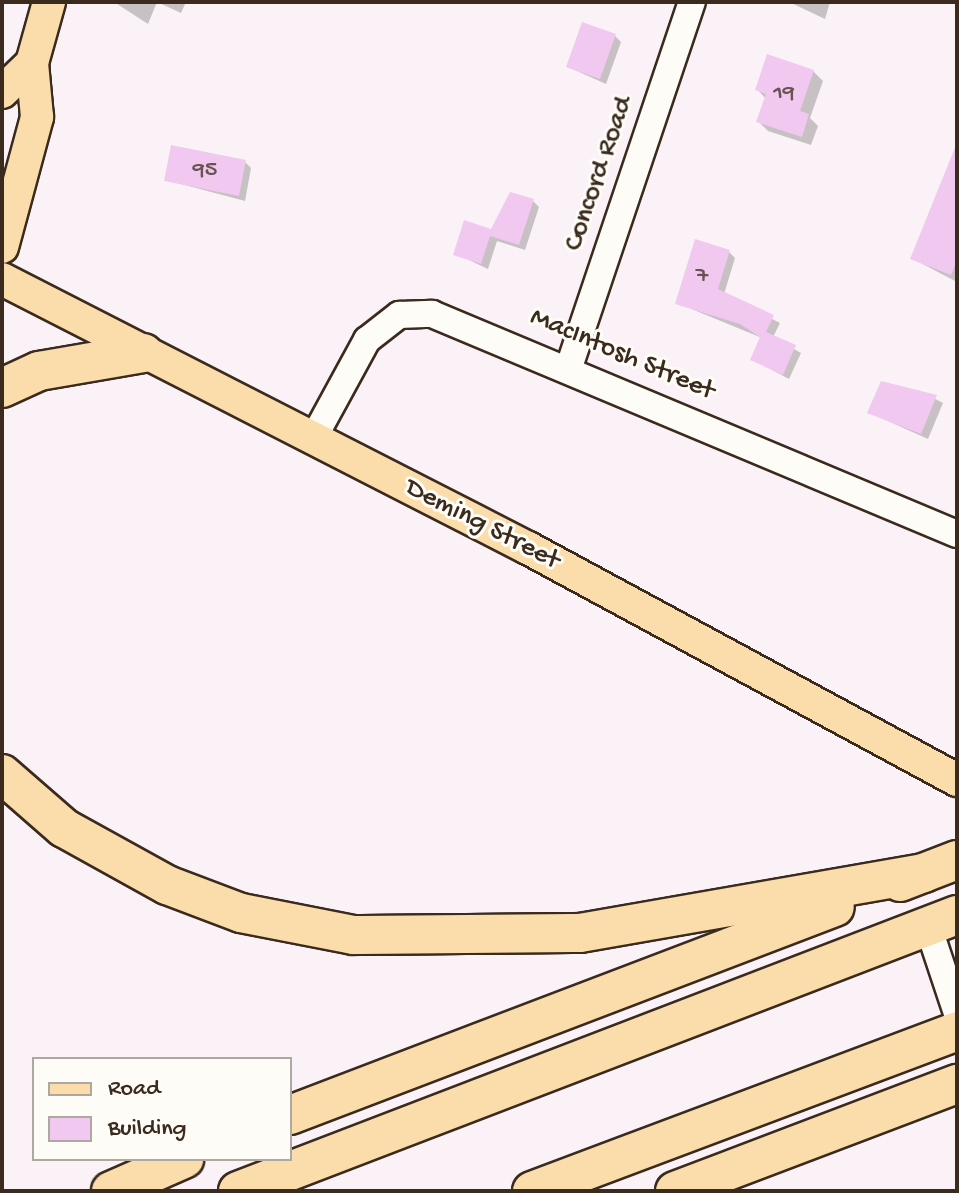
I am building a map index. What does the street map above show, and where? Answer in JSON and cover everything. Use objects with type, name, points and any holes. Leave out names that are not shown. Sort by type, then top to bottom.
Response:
[{"type":"highway","points":[[2,388],[39,371],[143,353]]},
{"type":"highway","points":[[2,774],[64,828],[167,885],[241,913],[353,935],[580,933],[941,867]]},
{"type":"highway","points":[[292,1114],[941,867]]},
{"type":"highway","points":[[238,1191],[943,920]]},
{"type":"highway","points":[[532,1191],[957,1031]]},
{"type":"highway","points":[[675,1191],[957,1084]]},
{"type":"highway","points":[[111,1191],[179,1161]]},
{"type":"main road","points":[[2,247],[37,117],[32,63],[49,2]]},
{"type":"main road","points":[[2,92],[32,63]]},
{"type":"main road","name":"Deming Street","points":[[2,279],[313,439],[945,774]]},
{"type":"street","name":"Concord Road","points":[[569,367],[692,2]]},
{"type":"street","name":"MacIntosh Street","points":[[313,439],[367,340],[399,315],[445,317],[957,534]]},
{"type":"street","points":[[943,920],[957,1013]]},
{"type":"building","points":[[582,22],[616,34],[600,79],[566,67]]},
{"type":"building","points":[[767,54],[814,70],[800,111],[809,114],[802,137],[756,122],[766,94],[755,90]]},
{"type":"building","points":[[171,145],[246,160],[239,196],[164,181]]},
{"type":"building","points":[[956,145],[957,260],[951,275],[910,259]]},
{"type":"building","points":[[510,192],[534,199],[519,245],[490,236],[481,264],[453,255],[464,220],[491,229]]},
{"type":"building","points":[[695,239],[730,250],[718,289],[774,315],[766,332],[796,345],[783,375],[750,360],[760,337],[740,324],[675,304]]},
{"type":"building","points":[[881,381],[937,395],[921,434],[867,413]]}]
